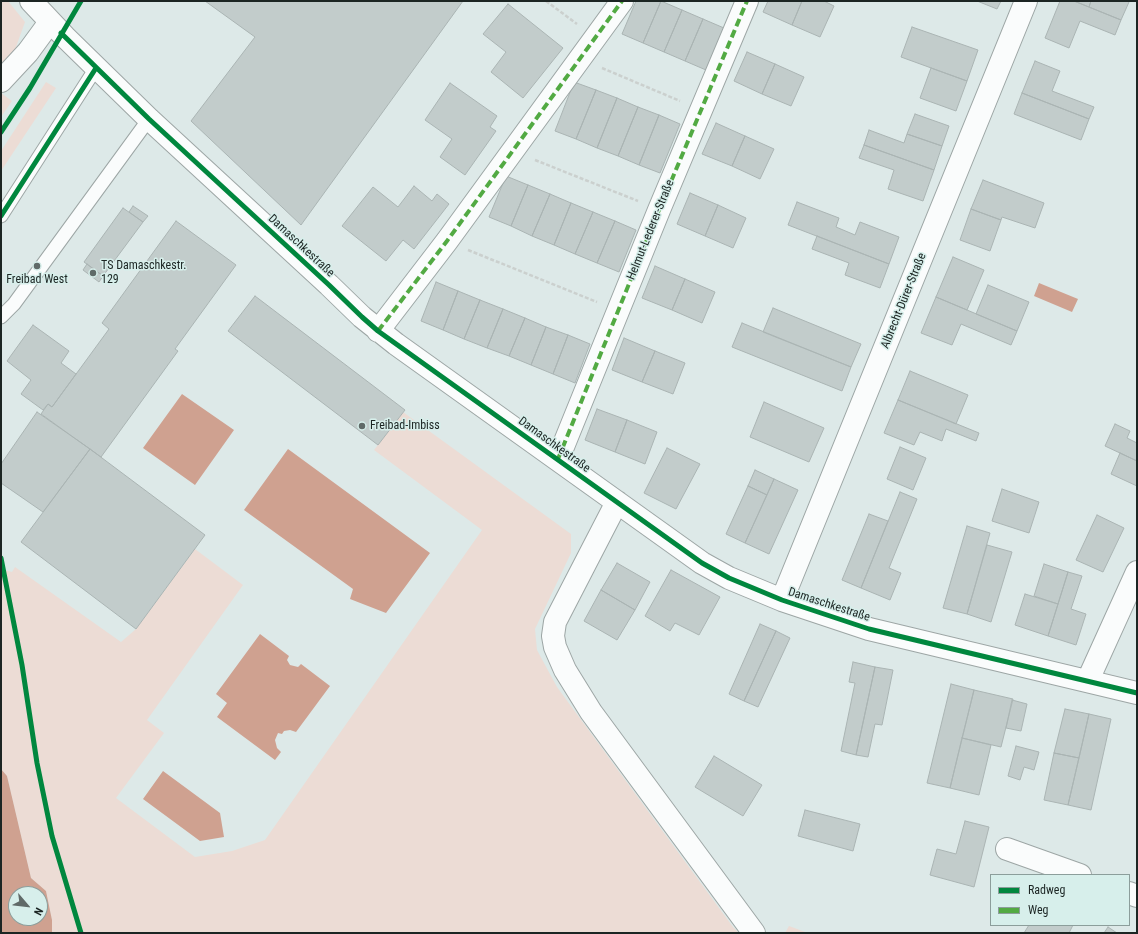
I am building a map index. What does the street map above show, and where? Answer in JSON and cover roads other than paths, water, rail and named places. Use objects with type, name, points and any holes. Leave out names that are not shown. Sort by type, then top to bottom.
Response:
[{"type":"street","name":"Damaschkestraße","points":[[31,1],[96,68],[378,331],[702,563],[729,578],[782,600],[869,629],[1088,680],[1137,693]]},
{"type":"street","points":[[378,331],[447,241],[622,1]]},
{"type":"street","name":"Helmut-Lederer-Straße","points":[[558,459],[659,210],[747,1]]},
{"type":"street","name":"Albrecht-Dürer-Straße","points":[[782,600],[1026,1]]},
{"type":"street","points":[[1,81],[28,52],[50,22]]},
{"type":"street","points":[[617,502],[556,622],[553,636],[555,647],[565,670],[591,712],[754,933]]},
{"type":"street","points":[[1088,680],[1137,572]]},
{"type":"street","points":[[1007,849],[1077,874]]},
{"type":"lane","points":[[1,216],[96,68]]},
{"type":"lane","points":[[1,317],[14,304],[150,119]]},
{"type":"place","name":"Freibad West","points":[[37,266]]},
{"type":"place","name":"TS Damaschkestr. 129","points":[[93,273]]},
{"type":"place","name":"Freibad-Imbiss","points":[[362,426]]}]
